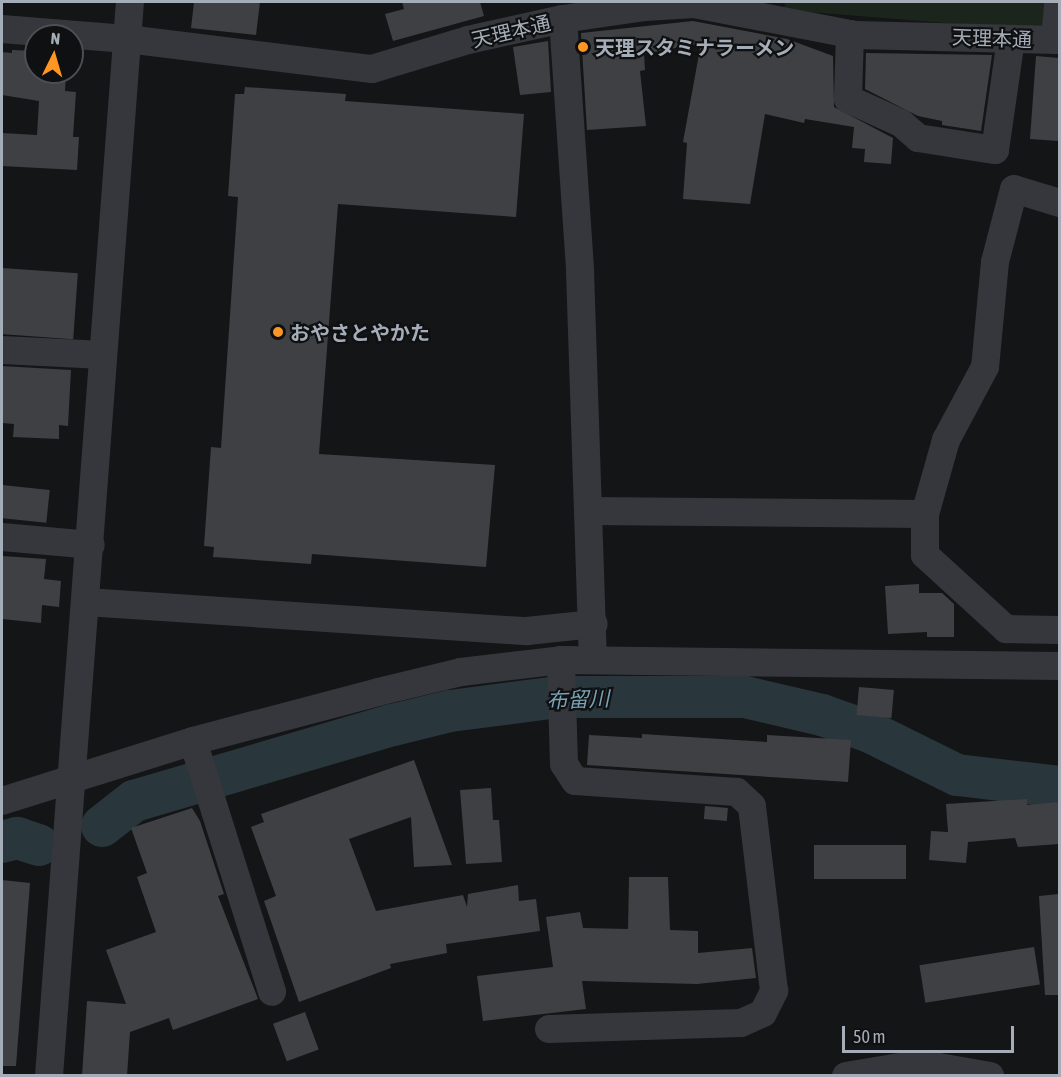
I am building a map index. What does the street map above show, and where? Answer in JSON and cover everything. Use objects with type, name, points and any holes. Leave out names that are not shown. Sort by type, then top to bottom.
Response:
[{"type":"street","points":[[49,1076],[70,777],[91,545],[130,2]]},
{"type":"street","points":[[1057,40],[1058,2]]},
{"type":"street","name":"天理本通","points":[[2,29],[127,39],[372,69],[468,40],[563,19],[645,7],[694,4],[774,11],[850,34],[1057,40]]},
{"type":"street","points":[[563,19],[580,271],[594,624],[593,657]]},
{"type":"street","points":[[850,34],[848,99],[902,123],[918,138],[995,150],[1011,39]]},
{"type":"street","points":[[1059,203],[1014,189],[995,262],[985,367],[946,440],[925,514],[926,555],[1006,629],[1059,630]]},
{"type":"street","points":[[2,350],[103,356]]},
{"type":"street","points":[[589,512],[925,514]]},
{"type":"street","points":[[2,537],[91,545]]},
{"type":"street","points":[[86,602],[527,631],[594,624]]},
{"type":"street","points":[[2,801],[70,777],[196,754],[461,672],[561,673],[593,657],[1059,666]]},
{"type":"street","points":[[549,1029],[741,1023],[763,1013],[774,991],[752,806],[737,792],[575,781],[564,764],[561,673]]},
{"type":"street","points":[[196,754],[272,992]]},
{"type":"street","points":[[846,1076],[905,1066],[939,1067],[990,1076]]},
{"type":"shaded area","points":[[785,2],[1048,2],[1046,31],[784,10]]},
{"type":"building","points":[[194,2],[260,2],[256,35],[191,28]]},
{"type":"building","points":[[402,2],[480,2],[484,16],[393,41],[385,14],[404,9]]},
{"type":"building","points":[[693,21],[787,39],[833,56],[834,107],[893,138],[891,164],[864,162],[865,149],[852,148],[854,127],[805,119],[804,123],[765,114],[750,204],[683,199],[687,143],[683,142],[701,43],[644,54],[645,70],[640,71],[646,126],[587,130],[581,33]]},
{"type":"building","points":[[548,41],[551,92],[520,95],[513,47]]},
{"type":"building","points":[[12,50],[24,50],[24,84],[65,84],[65,91],[76,92],[73,137],[79,137],[77,170],[2,166],[2,133],[37,135],[39,101],[2,95],[2,52],[12,53]]},
{"type":"building","points":[[866,53],[992,55],[981,131],[942,125],[942,121],[918,116],[865,89]]},
{"type":"building","points":[[1036,56],[1059,58],[1059,141],[1030,139]]},
{"type":"building","name":"おやさとやかた","points":[[245,87],[346,94],[345,101],[524,114],[516,217],[338,204],[319,454],[495,465],[486,567],[312,554],[311,564],[213,557],[214,547],[204,546],[211,447],[221,448],[238,197],[228,196],[235,94],[244,94]]},
{"type":"building","points":[[2,268],[78,273],[73,339],[2,334]]},
{"type":"building","points":[[2,366],[71,370],[68,426],[59,425],[59,439],[13,437],[14,424],[2,423]]},
{"type":"building","points":[[2,485],[50,490],[46,523],[2,518]]},
{"type":"building","points":[[2,556],[46,559],[44,579],[61,581],[59,607],[42,605],[41,623],[2,619]]},
{"type":"building","points":[[919,584],[919,593],[942,593],[954,604],[954,637],[927,637],[927,632],[888,634],[885,586]]},
{"type":"building","points":[[859,687],[894,690],[891,718],[857,715]]},
{"type":"building","points":[[642,734],[767,742],[767,735],[851,740],[848,782],[587,765],[589,735],[642,738]]},
{"type":"building","points":[[414,760],[452,865],[414,867],[411,817],[349,839],[376,911],[463,895],[467,907],[468,894],[518,885],[519,901],[536,899],[540,931],[446,944],[447,953],[390,964],[391,968],[299,1002],[264,901],[276,896],[251,827],[264,822],[261,814]]},
{"type":"building","points":[[491,788],[493,820],[499,820],[502,862],[466,864],[460,790]]},
{"type":"building","points":[[1027,799],[1027,805],[1059,802],[1059,844],[1018,847],[1015,838],[968,842],[966,863],[929,860],[931,831],[948,832],[946,804]]},
{"type":"building","points":[[705,806],[728,808],[727,821],[704,819]]},
{"type":"building","points":[[192,808],[200,821],[224,894],[218,896],[258,999],[173,1030],[169,1018],[130,1032],[127,1076],[82,1076],[87,1001],[126,1004],[106,950],[156,932],[137,877],[147,873],[131,828]]},
{"type":"building","points":[[814,845],[906,845],[906,879],[814,879]]},
{"type":"building","points":[[629,877],[668,877],[670,930],[698,931],[698,953],[752,948],[756,978],[697,984],[582,981],[586,1009],[483,1021],[477,976],[553,967],[546,917],[580,912],[583,928],[628,929]]},
{"type":"building","points":[[2,880],[30,883],[16,1066],[2,1066]]},
{"type":"building","points":[[1059,894],[1059,995],[1045,995],[1039,896]]},
{"type":"building","points":[[1034,947],[1040,985],[925,1003],[919,965]]},
{"type":"building","points":[[305,1012],[319,1050],[287,1061],[273,1024]]},
{"type":"waterway","name":"布留川","points":[[102,826],[134,801],[393,725],[450,711],[558,697],[745,697],[822,715],[870,732],[957,775],[1060,787]]},
{"type":"waterway","name":"布留川","points":[[2,842],[17,838],[39,845]]},
{"type":"place","name":"天理スタミナラーメン","points":[[583,47]]},
{"type":"place","name":"おやさとやかた","points":[[278,332]]}]
